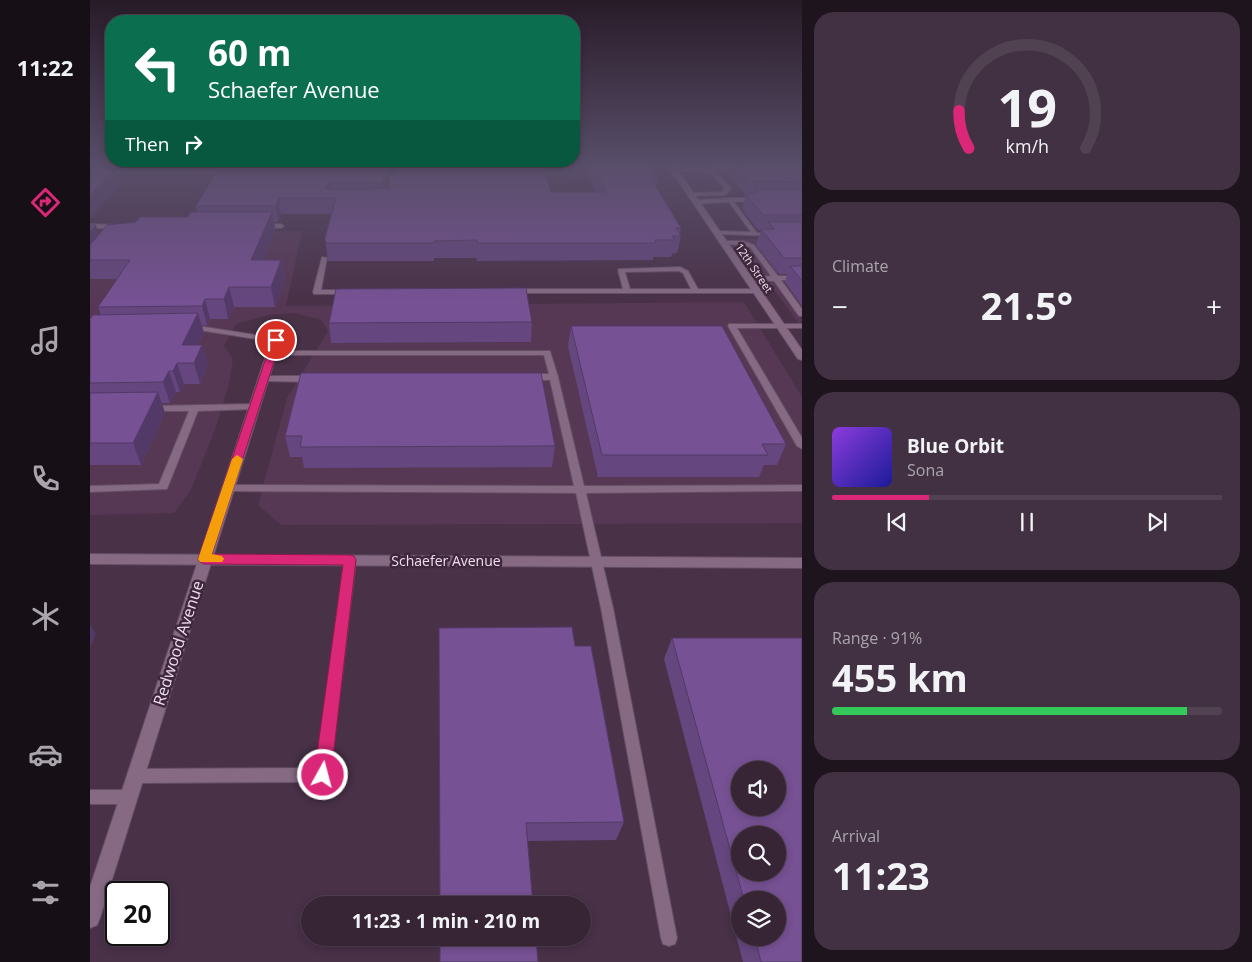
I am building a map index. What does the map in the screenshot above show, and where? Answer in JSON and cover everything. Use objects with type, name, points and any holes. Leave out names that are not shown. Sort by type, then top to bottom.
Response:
[{"type":"street","name":"12th Street","points":[[702,211],[802,357]]},
{"type":"street","name":"Redwood Avenue","points":[[90,918],[274,346]]},
{"type":"street","name":"Schaefer Avenue","points":[[90,559],[802,563]]},
{"type":"lane","points":[[738,211],[755,234]]},
{"type":"lane","points":[[90,226],[130,226]]},
{"type":"lane","points":[[253,226],[281,226]]},
{"type":"lane","points":[[115,234],[121,227]]},
{"type":"lane","points":[[717,233],[779,235]]},
{"type":"lane","points":[[723,243],[743,243],[752,246],[802,314]]},
{"type":"lane","points":[[324,258],[317,292],[356,292]]},
{"type":"lane","points":[[627,290],[621,270],[680,269],[686,272],[696,291]]},
{"type":"lane","points":[[748,279],[802,278]]},
{"type":"lane","points":[[504,291],[756,291]]},
{"type":"lane","points":[[802,326],[732,326],[802,446]]},
{"type":"lane","points":[[186,329],[206,329],[274,346],[547,353],[581,490],[607,608],[669,938]]},
{"type":"lane","points":[[516,378],[554,377]]},
{"type":"lane","points":[[264,379],[322,379]]},
{"type":"lane","points":[[138,408],[254,407]]},
{"type":"lane","points":[[90,489],[163,487],[195,408]]},
{"type":"lane","points":[[228,488],[581,490],[802,488]]},
{"type":"lane","points":[[135,776],[323,775],[350,560]]},
{"type":"lane","points":[[90,798],[128,798]]},
{"type":"shaded area","points":[[302,231],[286,306],[744,302],[802,397],[802,523],[281,525],[258,505],[287,398],[328,331],[321,320],[294,313],[268,315],[236,324],[224,346],[233,359],[229,383],[216,427],[191,490],[174,513],[90,515],[90,275],[122,233]]},
{"type":"shaded area","points":[[737,239],[802,239],[802,328]]},
{"type":"building","points":[[332,211],[671,211],[681,228],[676,228],[681,236],[672,236],[675,240],[655,240],[656,243],[477,243],[477,240],[434,241],[434,243],[326,243],[325,238]]},
{"type":"building","points":[[760,211],[802,211],[802,215],[763,215]]},
{"type":"building","points":[[191,212],[272,212],[251,260],[281,260],[271,287],[229,287],[224,299],[205,299],[202,306],[98,307],[130,260],[90,260],[90,245],[107,225],[136,222],[140,217],[188,217]]},
{"type":"building","points":[[768,222],[802,222],[802,258],[784,258],[761,229],[775,229]]},
{"type":"building","points":[[90,225],[96,225],[90,232]]},
{"type":"building","points":[[790,266],[802,266],[802,281]]},
{"type":"building","points":[[526,288],[532,322],[329,323],[336,289]]},
{"type":"building","points":[[198,313],[182,345],[202,345],[194,363],[177,363],[173,371],[169,371],[163,382],[90,383],[90,319],[93,315]]},
{"type":"building","points":[[571,326],[722,326],[786,444],[762,444],[768,455],[602,455]]},
{"type":"building","points":[[301,373],[541,373],[555,446],[300,447],[302,436],[285,436]]},
{"type":"building","points":[[158,392],[133,443],[90,443],[90,393]]},
{"type":"building","points":[[572,627],[575,646],[591,646],[624,822],[526,823],[532,896],[440,896],[439,628]]},
{"type":"building","points":[[672,638],[802,638],[802,962],[761,962],[757,946],[786,946],[786,891],[742,891],[739,881],[786,881],[786,826],[731,826],[731,853]]},
{"type":"building","points":[[440,946],[537,946],[538,962],[440,962]]},
{"type":"slow traffic","points":[[218,559],[204,559],[237,459]]},
{"type":"route","points":[[276,340],[204,559],[350,560],[323,775]]}]
